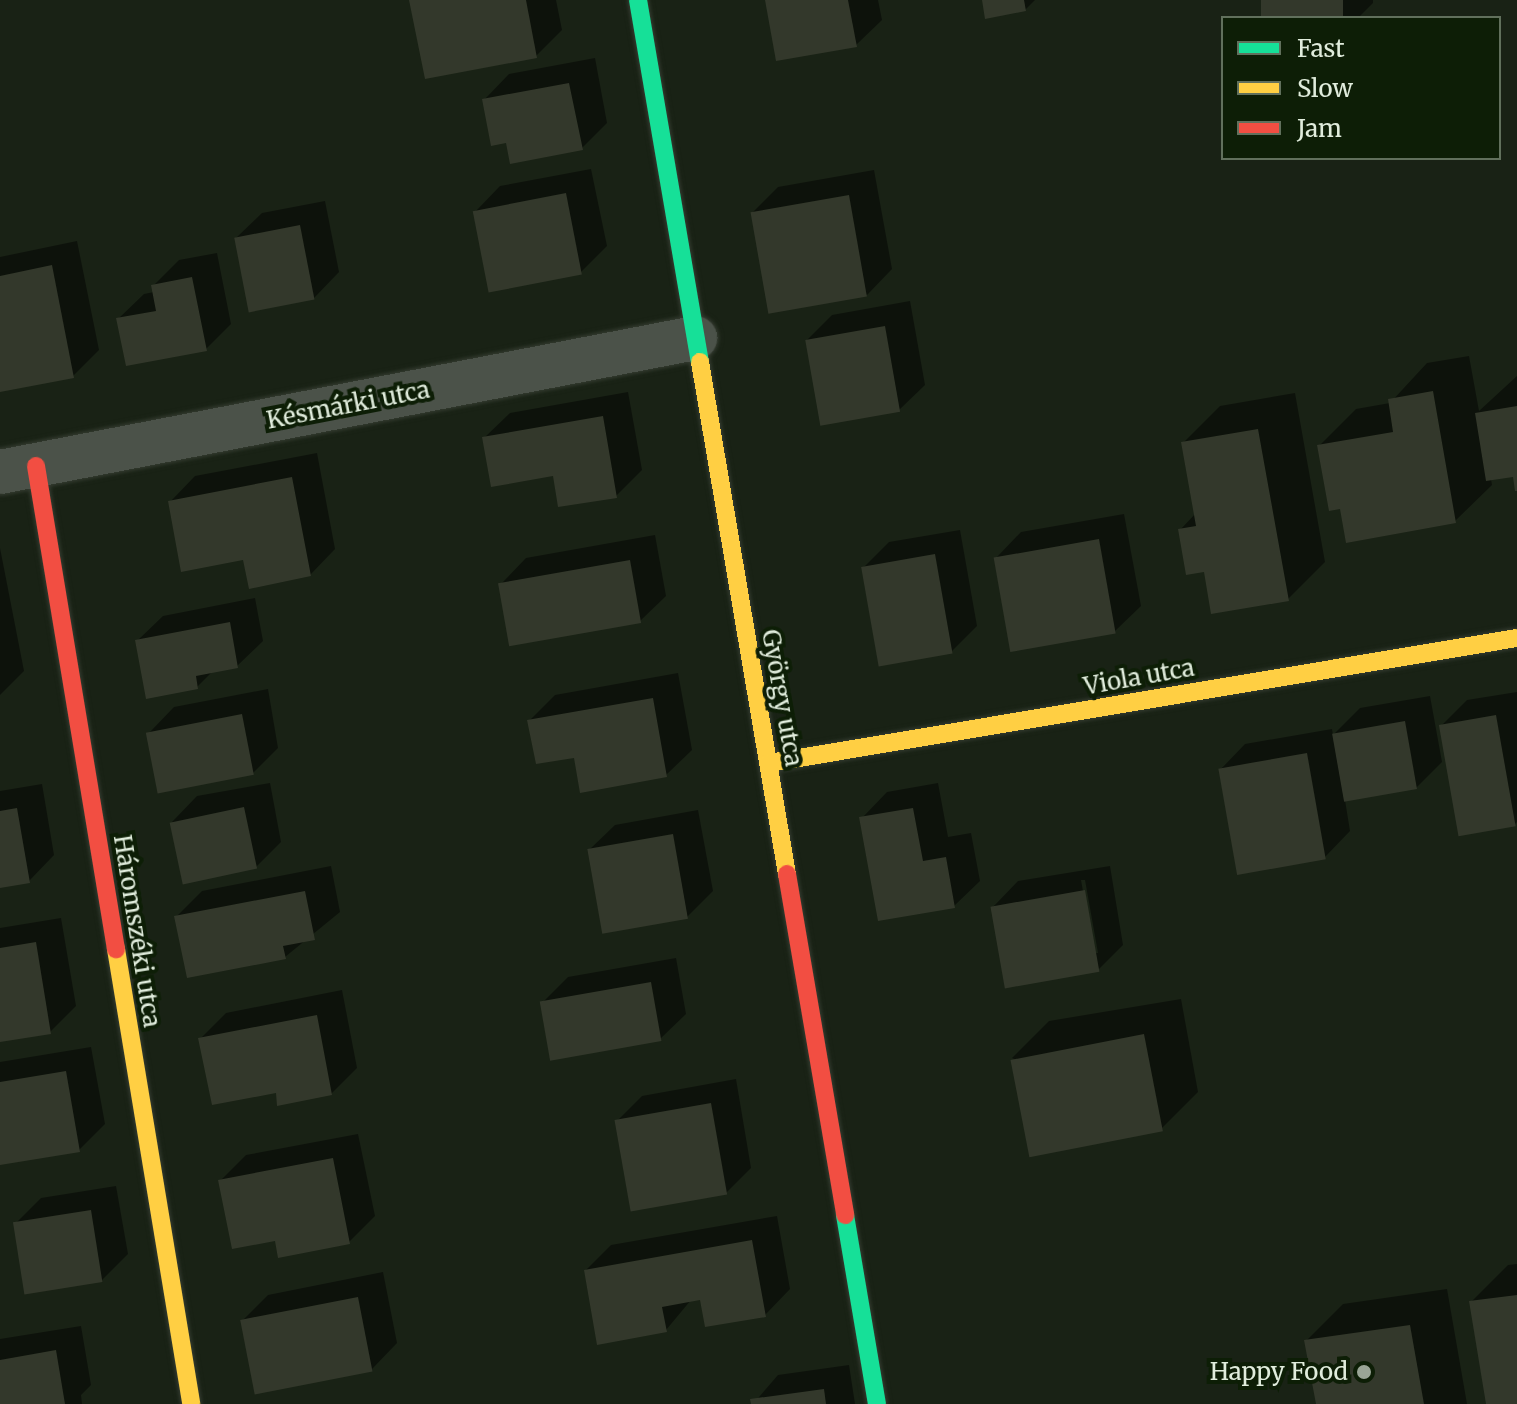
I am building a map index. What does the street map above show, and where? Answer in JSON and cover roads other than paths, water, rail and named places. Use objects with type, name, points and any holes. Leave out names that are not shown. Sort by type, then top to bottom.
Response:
[{"type":"street","name":"György utca","points":[[638,0],[877,1404]]},
{"type":"street","name":"Késmárki utca","points":[[18,469],[695,338]]},
{"type":"street","name":"Háromszéki utca","points":[[18,469],[191,1404]]},
{"type":"street","name":"Viola utca","points":[[769,763],[1517,638]]},
{"type":"place","name":"Happy Food","points":[[1364,1372]]}]
